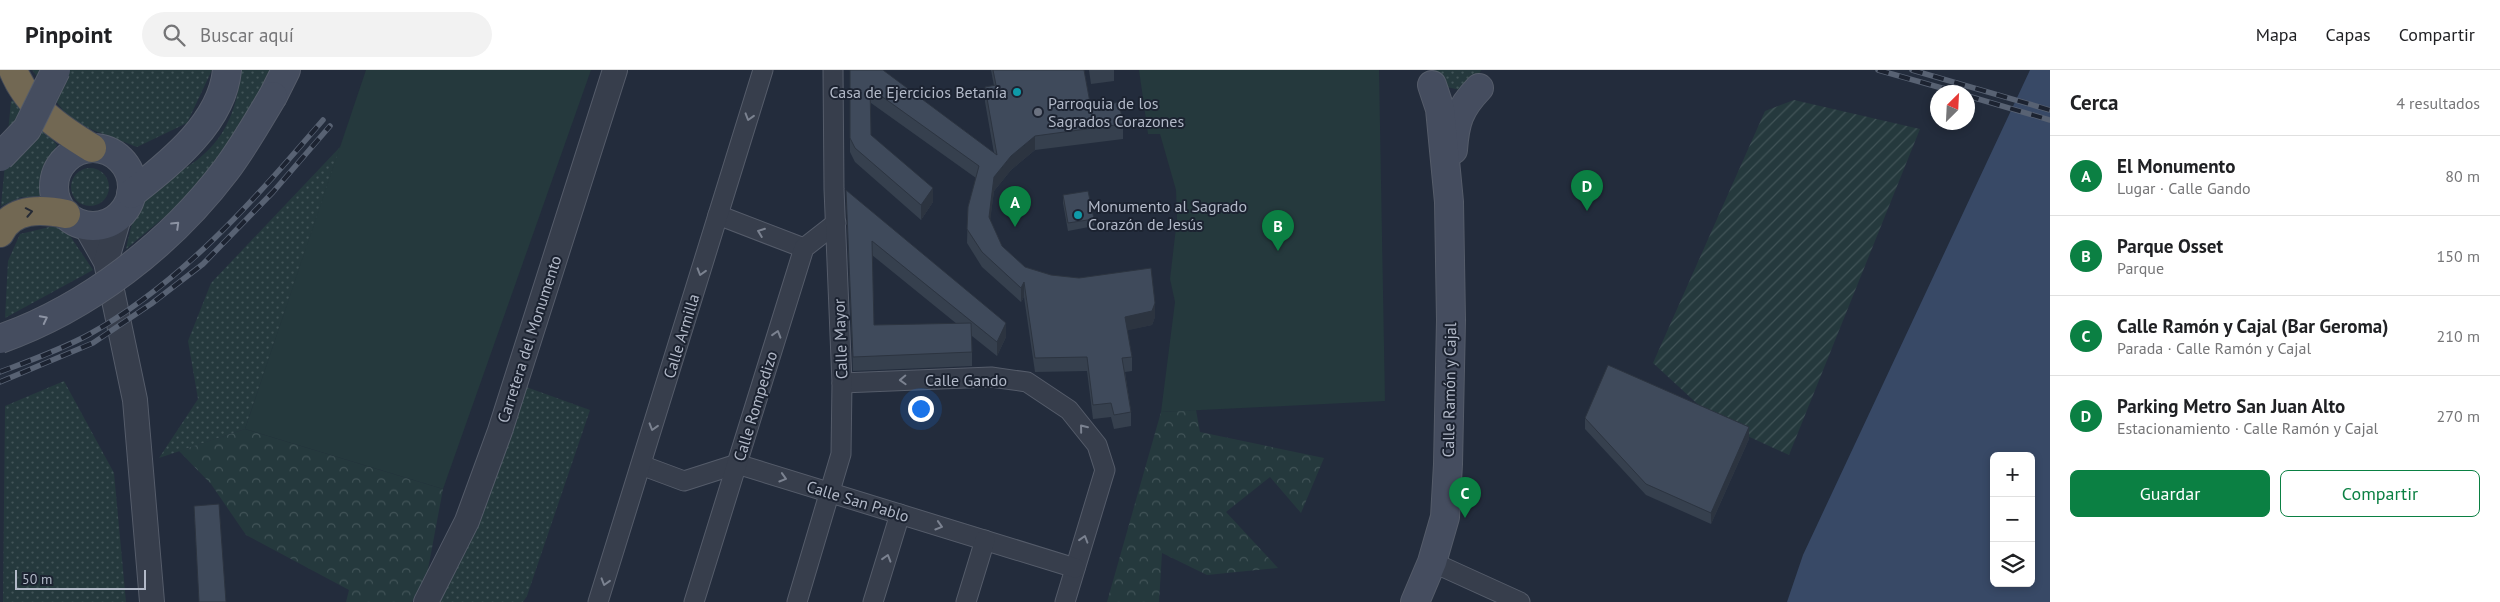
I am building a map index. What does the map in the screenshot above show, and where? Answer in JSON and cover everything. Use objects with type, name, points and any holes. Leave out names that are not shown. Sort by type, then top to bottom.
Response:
[{"type":"highway","points":[[13,70],[17,80],[37,109],[65,132],[92,148]]},
{"type":"highway","points":[[0,233],[13,218],[27,211],[51,211],[75,220]]},
{"type":"main road","points":[[0,157],[27,128],[56,70]]},
{"type":"main road","points":[[126,204],[132,180],[127,168],[119,158],[106,150],[92,148],[77,151],[65,160],[57,172],[54,187],[57,202],[75,220],[98,225],[110,222],[177,154],[216,107],[226,70]]},
{"type":"main road","points":[[0,339],[59,312],[102,286],[168,233],[196,206],[226,170],[274,96],[286,70]]},
{"type":"main road","points":[[1427,75],[1440,92],[1460,96],[1470,94],[1483,79]]},
{"type":"main road","name":"Calle Ramón y Cajal","points":[[1415,602],[1432,562],[1445,517],[1451,320],[1449,202],[1440,110],[1427,75]]},
{"type":"main road","name":"Calle Ramón y Cajal","points":[[1449,202],[1455,127],[1463,105],[1483,79]]},
{"type":"main road","points":[[119,158],[135,161],[177,154]]},
{"type":"street","name":"Carretera del Monumento","points":[[426,602],[467,521],[500,431],[616,70]]},
{"type":"street","name":"Calle Armilla","points":[[598,602],[763,70]]},
{"type":"street","name":"Calle Mayor","points":[[797,602],[831,493],[841,454],[842,383],[833,70]]},
{"type":"street","points":[[106,262],[126,204]]},
{"type":"street","points":[[718,215],[804,248],[836,223]]},
{"type":"street","points":[[75,220],[106,262],[134,400],[152,602]]},
{"type":"street","name":"Calle Rompedizo","points":[[694,602],[804,248]]},
{"type":"street","name":"Calle Gando","points":[[842,383],[991,377],[1027,382],[1069,410],[1097,445],[1105,470],[1075,568]]},
{"type":"street","points":[[641,466],[684,481],[737,464]]},
{"type":"street","name":"Calle San Pablo","points":[[737,464],[1075,568]]},
{"type":"street","points":[[873,602],[900,514]]},
{"type":"street","points":[[966,602],[986,540]]},
{"type":"street","points":[[1432,562],[1520,602]]},
{"type":"street","points":[[1065,602],[1075,568]]},
{"type":"green space","points":[[32,70],[212,70],[187,123],[137,147],[72,122]]},
{"type":"green space","points":[[241,70],[273,70],[223,151],[179,205],[126,249],[135,216],[140,204],[148,194],[162,182],[197,160],[218,139],[236,101]]},
{"type":"green space","points":[[366,70],[591,70],[443,489],[245,429]]},
{"type":"green space","points":[[1139,70],[1379,70],[1385,401],[1161,412],[1175,302],[1170,279],[1177,219],[1176,190],[1160,134],[1148,134]]},
{"type":"green space","points":[[1432,70],[1481,70],[1479,75],[1460,90],[1443,86]]},
{"type":"green space","points":[[18,100],[57,145],[41,177],[41,201],[22,197],[1,206],[11,101]]},
{"type":"green space","points":[[1794,100],[1920,129],[1789,455],[1717,422],[1653,363],[1765,111]]},
{"type":"green space","points":[[341,146],[245,429],[159,458],[198,399],[188,341],[211,283]]},
{"type":"green space","points":[[90,168],[104,173],[109,187],[104,201],[90,206],[76,201],[71,187],[76,173]]},
{"type":"green space","points":[[62,224],[93,270],[5,318],[8,261],[20,234]]},
{"type":"green space","points":[[64,381],[114,473],[126,602],[3,602],[5,406]]},
{"type":"green space","points":[[515,383],[590,410],[527,596],[523,602],[434,602]]},
{"type":"green space","points":[[1196,410],[1200,432],[1324,458],[1301,513],[1270,477],[1226,512],[1278,568],[1207,575],[1162,553],[1159,602],[1107,602],[1161,412]]},
{"type":"green space","points":[[245,429],[443,489],[426,580],[412,602],[346,602],[349,590],[246,535],[211,484],[179,451]]},
{"type":"water","points":[[2030,70],[2050,70],[2050,602],[1787,602],[1803,555]]},
{"type":"building","points":[[850,70],[883,70],[997,155],[985,87],[996,85],[993,70],[1084,70],[1091,108],[1119,102],[1123,124],[1035,136],[1011,156],[994,177],[989,217],[1002,246],[1025,267],[1051,275],[1079,278],[1151,268],[1155,303],[1152,311],[1125,317],[1132,357],[1122,358],[1131,412],[1114,415],[1111,403],[1093,405],[1087,357],[1035,358],[1024,282],[1021,288],[982,252],[967,229],[968,207],[979,166],[870,88],[871,135],[933,188],[921,205],[855,148],[850,138]]},
{"type":"building","points":[[846,190],[1006,323],[997,342],[872,241],[874,325],[971,323],[972,352],[853,357]]},
{"type":"building","name":"Monumento al Sagrado Corazón de Jesús","points":[[1088,191],[1094,219],[1068,223],[1063,195]]},
{"type":"building","points":[[1608,365],[1749,427],[1711,513],[1646,484],[1585,418]]},
{"type":"building","points":[[219,504],[226,602],[199,602],[194,506]]},
{"type":"railway","points":[[1878,70],[1931,85]]},
{"type":"railway","points":[[1912,70],[2050,110]]},
{"type":"railway","points":[[1975,98],[2050,120]]},
{"type":"railway","points":[[0,372],[88,335],[155,291],[215,238],[323,120]]},
{"type":"railway","points":[[0,382],[93,343],[151,304],[203,264],[273,192],[330,126]]},
{"type":"place","name":"Casa de Ejercicios Betanía","points":[[1017,92]]},
{"type":"place","name":"Parroquia de los Sagrados Corazones","points":[[1038,112]]},
{"type":"place","name":"Parking Metro San Juan Alto","points":[[1587,211]]},
{"type":"place","name":"Monumento al Sagrado Corazón de Jesús","points":[[1078,215]]},
{"type":"place","name":"El Monumento","points":[[1015,227]]},
{"type":"place","name":"Parque Osset","points":[[1278,251]]},
{"type":"place","name":"Calle Ramón y Cajal (Bar Geroma)","points":[[1465,518]]}]
